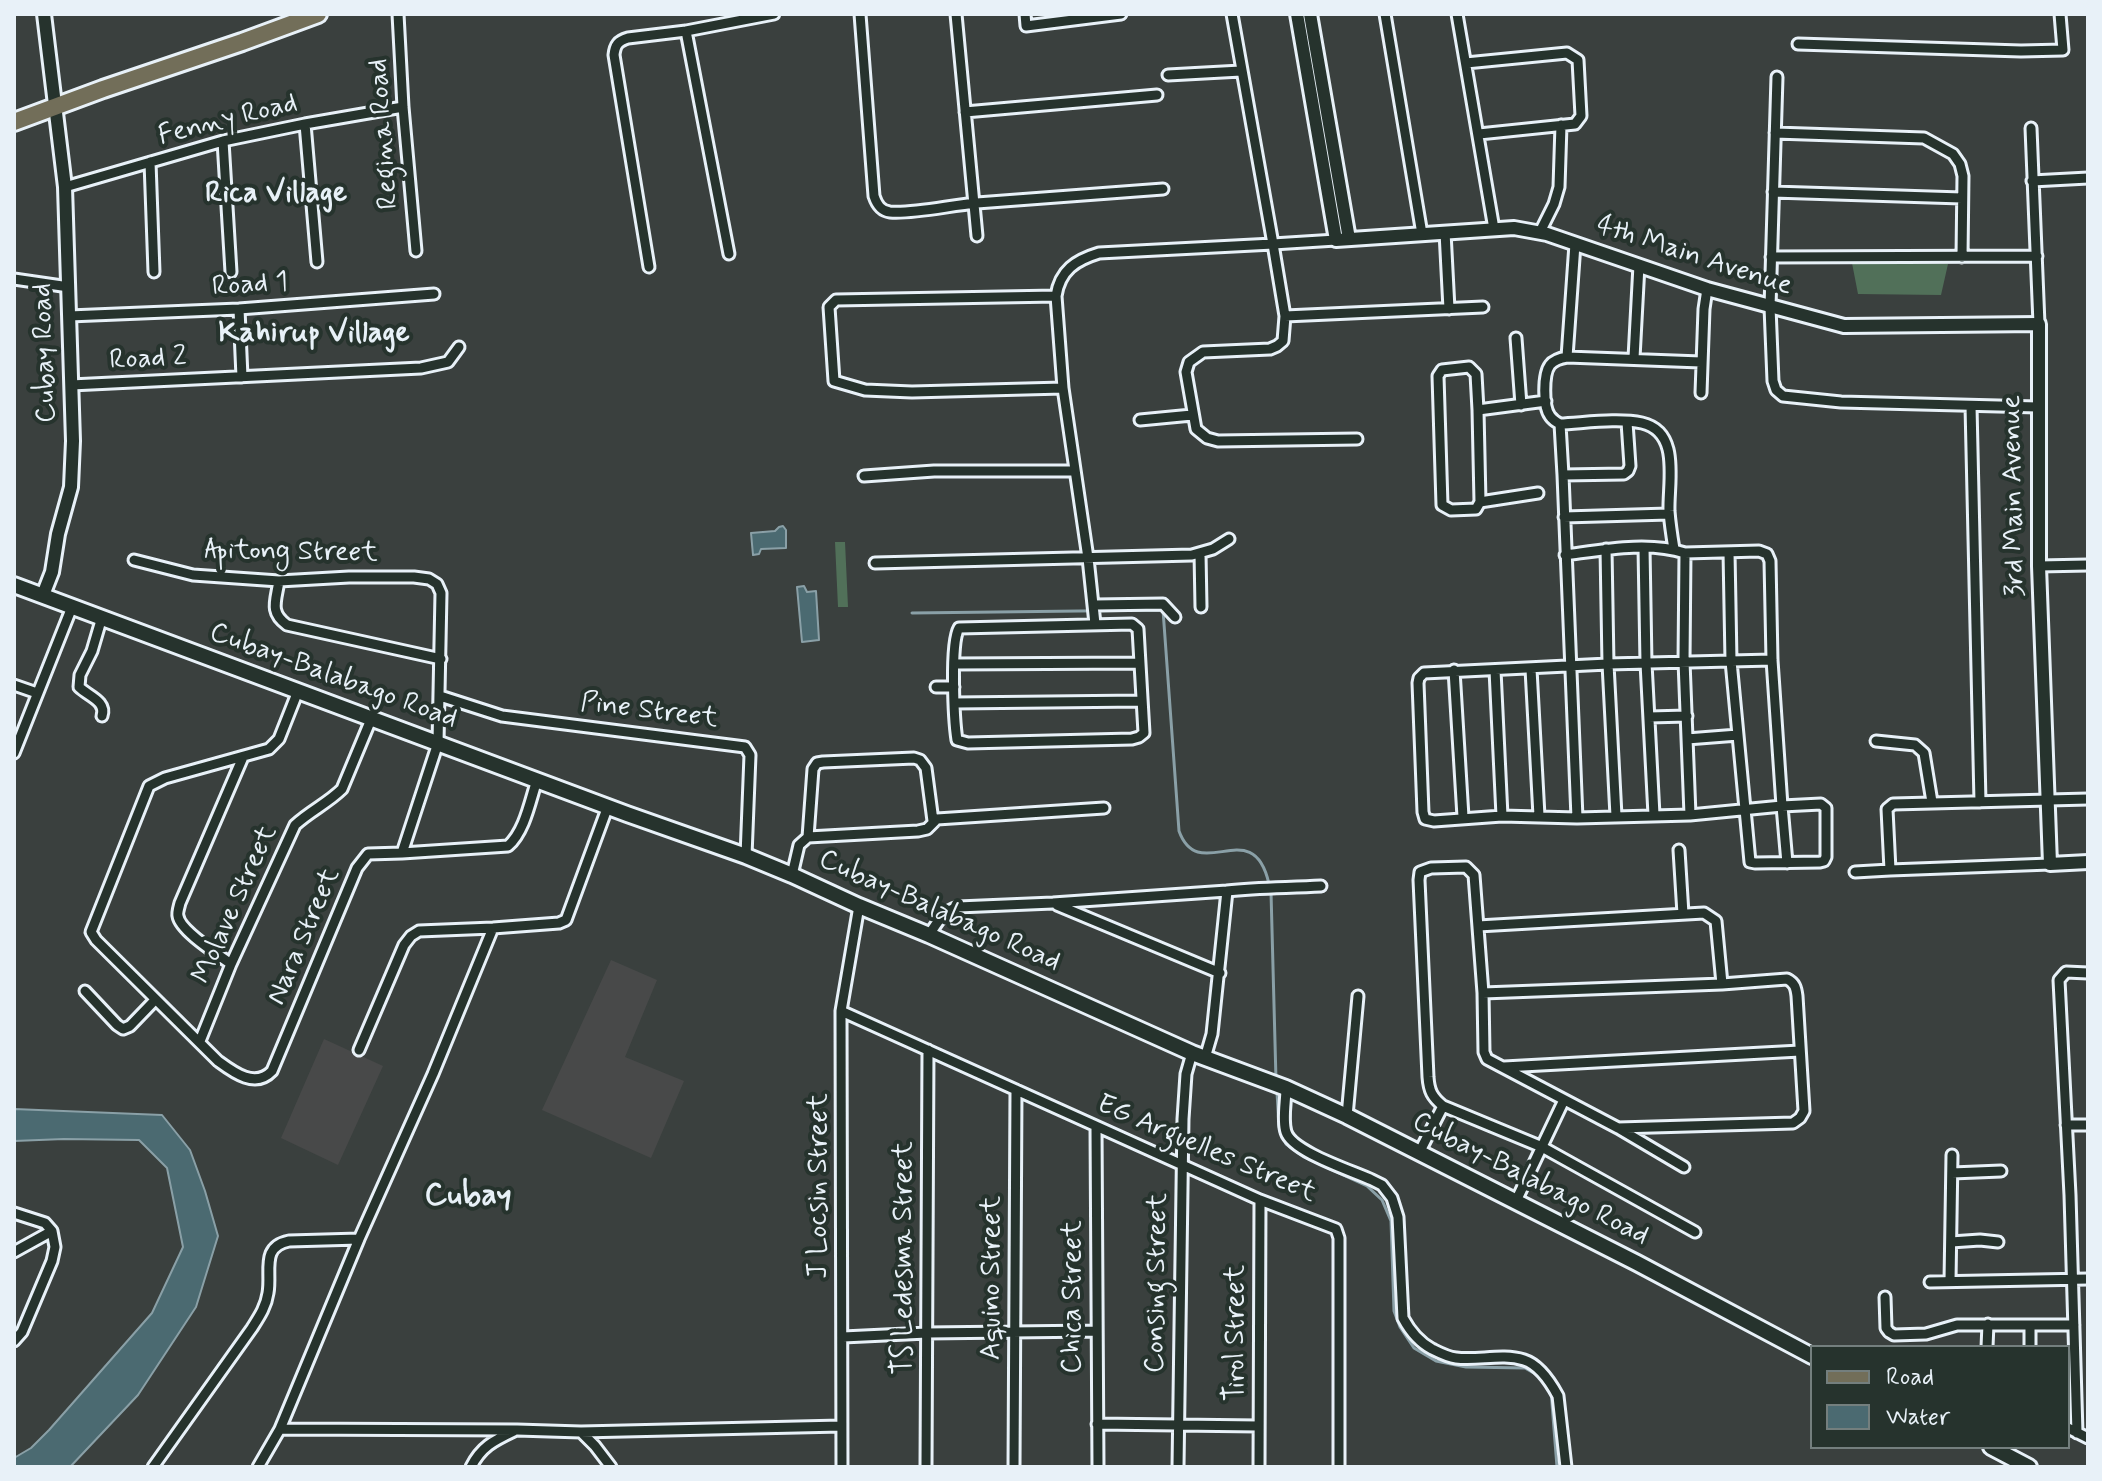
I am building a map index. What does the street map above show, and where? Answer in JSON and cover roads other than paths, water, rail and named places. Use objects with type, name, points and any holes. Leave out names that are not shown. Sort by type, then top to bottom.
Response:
[{"type":"main road","points":[[14,122],[296,18],[318,14]]},
{"type":"main road","points":[[14,114],[55,107]]},
{"type":"main road","name":"Cubay-Balabago Road","points":[[14,585],[792,875],[1199,1055],[1347,1116],[1810,1355]]},
{"type":"main road","points":[[1995,1449],[2029,1467]]},
{"type":"street","name":"Cubay Road","points":[[43,595],[52,572],[58,534],[71,487],[73,441],[65,187],[44,14]]},
{"type":"street","name":"Regina Road","points":[[398,14],[416,251]]},
{"type":"street","points":[[649,267],[615,46],[628,38],[686,31],[774,14]]},
{"type":"street","points":[[860,14],[874,196],[882,210],[889,212],[1163,189]]},
{"type":"street","points":[[956,14],[977,236]]},
{"type":"street","points":[[1025,14],[1026,26],[1121,14]]},
{"type":"street","points":[[1232,14],[1285,316],[1283,341],[1270,349],[1203,352],[1189,362],[1186,372],[1192,415],[1198,432],[1218,441],[1357,439]]},
{"type":"street","points":[[1297,14],[1343,240]]},
{"type":"street","points":[[1310,14],[1343,240]]},
{"type":"street","points":[[1385,14],[1422,234]]},
{"type":"street","points":[[1457,14],[1494,229]]},
{"type":"street","points":[[1798,44],[2063,50],[2060,14]]},
{"type":"street","points":[[686,31],[729,254]]},
{"type":"street","points":[[1466,63],[1567,53],[1578,60],[1581,116],[1575,124],[1479,134]]},
{"type":"street","points":[[1168,75],[1241,71]]},
{"type":"street","points":[[1777,77],[1770,307],[1776,390],[1783,396],[1841,402],[2038,407]]},
{"type":"street","points":[[965,112],[1157,95]]},
{"type":"street","name":"Fenny Road","points":[[65,187],[223,141],[403,107]]},
{"type":"street","points":[[305,124],[317,262]]},
{"type":"street","points":[[1540,232],[1559,187],[1561,125]]},
{"type":"street","name":"3rd Main Avenue","points":[[2031,128],[2039,324],[2039,566],[2050,864]]},
{"type":"street","points":[[1775,133],[1924,138],[1953,154],[1963,176],[1962,257]]},
{"type":"street","points":[[223,141],[231,272]]},
{"type":"street","points":[[150,162],[154,272]]},
{"type":"street","points":[[2032,181],[2088,178]]},
{"type":"street","points":[[1773,192],[1962,198]]},
{"type":"street","name":"4th Main Avenue","points":[[1343,240],[1514,228],[1540,232],[1707,289],[1844,326],[2039,324]]},
{"type":"street","points":[[1445,232],[1449,309]]},
{"type":"street","points":[[1095,613],[1063,388],[1056,296],[1061,277],[1072,264],[1099,253],[1343,240]]},
{"type":"street","points":[[1567,357],[1575,244]]},
{"type":"street","points":[[1771,257],[2037,256]]},
{"type":"street","points":[[1634,358],[1639,265]]},
{"type":"street","points":[[14,279],[69,287]]},
{"type":"street","points":[[1701,393],[1707,289]]},
{"type":"street","name":"Road 1","points":[[69,316],[239,309],[434,294]]},
{"type":"street","points":[[1056,296],[836,300],[829,307],[833,375],[834,381],[844,385],[881,391],[1063,388]]},
{"type":"street","points":[[1285,316],[1483,307]]},
{"type":"street","points":[[239,309],[242,377]]},
{"type":"street","points":[[1516,338],[1521,405]]},
{"type":"street","name":"Road 2","points":[[71,385],[421,368],[448,362],[459,347]]},
{"type":"street","points":[[1674,549],[1669,514],[1670,458],[1661,435],[1644,424],[1627,422],[1560,424],[1549,415],[1545,382],[1550,365],[1567,357],[1701,362]]},
{"type":"street","points":[[1469,367],[1474,371],[1478,410],[1480,502],[1476,509],[1451,510],[1442,505],[1438,376],[1442,370],[1469,367]]},
{"type":"street","points":[[1478,410],[1546,401]]},
{"type":"street","points":[[1971,406],[1980,802]]},
{"type":"street","points":[[1140,420],[1192,415]]},
{"type":"street","points":[[1563,475],[1624,474],[1628,471],[1627,422]]},
{"type":"street","points":[[1560,424],[1577,818]]},
{"type":"street","points":[[864,476],[934,471],[1075,471]]},
{"type":"street","points":[[1480,502],[1538,493]]},
{"type":"street","points":[[1564,517],[1669,514]]},
{"type":"street","points":[[875,563],[1167,556],[1200,553],[1229,539]]},
{"type":"street","points":[[1565,555],[1644,548],[1674,549],[1685,553],[1764,551],[1769,557],[1772,660],[1787,863]]},
{"type":"street","points":[[1644,548],[1654,815]]},
{"type":"street","points":[[1606,549],[1616,816]]},
{"type":"street","points":[[1729,552],[1731,661],[1744,809],[1750,862],[1824,861],[1826,808],[1821,804],[1744,809],[1690,815],[1425,819],[1419,678],[1424,673],[1684,661],[1731,661],[1772,660]]},
{"type":"street","points":[[1200,553],[1201,607]]},
{"type":"street","points":[[1685,553],[1684,661],[1690,815]]},
{"type":"street","name":"Apitong Street","points":[[134,560],[193,575],[279,581],[349,577],[429,579],[437,584],[441,593],[441,659]]},
{"type":"street","points":[[2039,566],[2088,565]]},
{"type":"street","points":[[279,581],[274,611],[287,625],[441,659],[438,743],[402,853],[508,846],[520,831],[537,780]]},
{"type":"street","points":[[1095,613],[1136,626],[1144,733],[1132,739],[968,743],[957,740],[954,664],[956,632],[963,627],[1163,604],[1175,617]]},
{"type":"street","points":[[14,753],[72,607]]},
{"type":"street","points":[[102,617],[92,651],[80,675],[79,687],[102,704],[102,716]]},
{"type":"street","points":[[954,664],[1139,663]]},
{"type":"street","points":[[1531,669],[1539,816]]},
{"type":"street","points":[[1454,670],[1463,817]]},
{"type":"street","points":[[1495,670],[1502,816]]},
{"type":"street","points":[[14,685],[37,693]]},
{"type":"street","points":[[936,687],[954,687]]},
{"type":"street","points":[[200,1041],[155,1000],[91,932],[149,786],[165,778],[269,749],[279,739],[298,691]]},
{"type":"street","name":"Pine Street","points":[[440,696],[502,716],[745,747],[750,755],[746,856]]},
{"type":"street","points":[[955,703],[1141,701]]},
{"type":"street","points":[[1649,717],[1687,716]]},
{"type":"street","name":"Molave Street","points":[[200,1041],[231,964],[295,825],[342,789],[372,717]]},
{"type":"street","points":[[1687,739],[1738,735]]},
{"type":"street","points":[[1876,741],[1920,748],[1924,753],[1932,802]]},
{"type":"street","points":[[231,964],[181,924],[177,915],[243,757]]},
{"type":"street","points":[[808,837],[813,769],[817,763],[823,762],[920,760],[926,768],[933,821]]},
{"type":"street","points":[[1890,870],[1887,809],[1893,804],[2088,799]]},
{"type":"street","points":[[359,1050],[404,945],[411,936],[428,930],[493,928],[566,920],[608,806]]},
{"type":"street","points":[[792,875],[799,845],[808,837],[918,831],[927,829],[937,819],[1104,808]]},
{"type":"street","points":[[1679,850],[1683,914]]},
{"type":"street","name":"Nara Street","points":[[200,1041],[218,1061],[239,1075],[257,1080],[269,1075],[357,868],[368,854],[402,853]]},
{"type":"street","points":[[1855,872],[2088,862]]},
{"type":"street","points":[[1684,1167],[1618,1128],[1487,1059],[1484,1052],[1475,880],[1471,870],[1466,867],[1431,868],[1420,872],[1429,1090],[1432,1097],[1443,1106],[1542,1147],[1695,1232]]},
{"type":"street","points":[[929,935],[942,915],[963,906],[1053,903],[1259,886],[1321,886]]},
{"type":"street","name":"Consing Street","points":[[1178,1467],[1186,1074],[1212,1034],[1227,891]]},
{"type":"street","points":[[1053,903],[1220,973]]},
{"type":"street","name":"J Locsin Street","points":[[842,1467],[841,1011],[859,906]]},
{"type":"street","points":[[1478,926],[1704,913],[1716,921],[1722,984]]},
{"type":"street","points":[[258,1467],[280,1429],[493,928]]},
{"type":"street","points":[[2088,973],[2066,972],[2059,980],[2074,1325],[2072,1430],[2088,1438]]},
{"type":"street","points":[[1483,993],[1787,979],[1792,982],[1796,988],[1804,1111],[1800,1118],[1793,1123],[1618,1128]]},
{"type":"street","points":[[85,991],[123,1029],[130,1026],[155,1000]]},
{"type":"street","points":[[1347,1116],[1358,996]]},
{"type":"street","name":"EG Arguelles Street","points":[[841,1011],[1260,1200],[1336,1229],[1339,1233],[1339,1467]]},
{"type":"street","name":"TS Ledesma Street","points":[[926,1467],[928,1050]]},
{"type":"street","points":[[1501,1067],[1800,1051]]},
{"type":"street","points":[[1276,1085],[1285,1130],[1294,1143],[1382,1185],[1392,1198],[1398,1217],[1403,1318],[1411,1332],[1427,1346],[1457,1359],[1504,1357],[1527,1360],[1533,1365],[1547,1378],[1558,1396],[1566,1467]]},
{"type":"street","name":"Aquino Street","points":[[1014,1467],[1016,1090]]},
{"type":"street","points":[[1516,1201],[1564,1100]]},
{"type":"street","points":[[1419,1153],[1443,1106]]},
{"type":"street","points":[[2066,1125],[2088,1125]]},
{"type":"street","name":"Chica Street","points":[[1096,1127],[1098,1467]]},
{"type":"street","points":[[1950,1281],[1952,1155]]},
{"type":"street","points":[[1952,1173],[2001,1171]]},
{"type":"street","name":"Tirol Street","points":[[1259,1467],[1260,1200]]},
{"type":"street","points":[[14,1213],[45,1223],[52,1231],[55,1247],[22,1332],[14,1341]]},
{"type":"street","points":[[14,1252],[52,1231]]},
{"type":"street","points":[[153,1467],[264,1308],[269,1290],[270,1253],[275,1247],[289,1241],[359,1239]]},
{"type":"street","points":[[1951,1242],[1998,1242]]},
{"type":"street","points":[[1930,1282],[2088,1279]]},
{"type":"street","points":[[1885,1297],[1886,1328],[1889,1332],[1926,1340],[1957,1325],[2074,1325]]},
{"type":"street","points":[[1987,1345],[1988,1324]]},
{"type":"street","points":[[2030,1326],[2030,1345]]},
{"type":"street","points":[[843,1337],[1096,1331]]},
{"type":"street","points":[[1097,1424],[1258,1426]]},
{"type":"street","points":[[280,1429],[581,1432],[841,1426]]},
{"type":"street","points":[[471,1467],[479,1452],[517,1430]]},
{"type":"street","points":[[581,1432],[611,1467]]},
{"type":"water","points":[[783,526],[786,530],[786,548],[761,549],[759,554],[753,555],[751,533],[775,531]]},
{"type":"water","points":[[804,586],[807,592],[816,591],[819,640],[802,642],[797,587]]},
{"type":"water","points":[[14,1109],[162,1115],[190,1150],[218,1236],[196,1307],[138,1395],[70,1467],[14,1467],[14,1458],[31,1448],[49,1430],[152,1313],[183,1247],[167,1168],[139,1140],[14,1141]]},
{"type":"waterway","points":[[912,613],[1163,610],[1179,831],[1188,846],[1199,852],[1239,850],[1251,853],[1261,863],[1269,884]]},
{"type":"waterway","points":[[1271,892],[1276,1080]]},
{"type":"waterway","points":[[1277,1092],[1279,1127],[1286,1144],[1304,1157],[1367,1186],[1382,1200],[1391,1221],[1394,1311],[1414,1348],[1436,1361],[1466,1367],[1525,1368],[1539,1376]]},
{"type":"waterway","points":[[1551,1391],[1557,1467]]},
{"type":"district","name":"Rica Village","points":[[276,195]]},
{"type":"district","name":"Kahirup Village","points":[[314,335]]},
{"type":"district","name":"Cubay","points":[[468,1197]]}]
